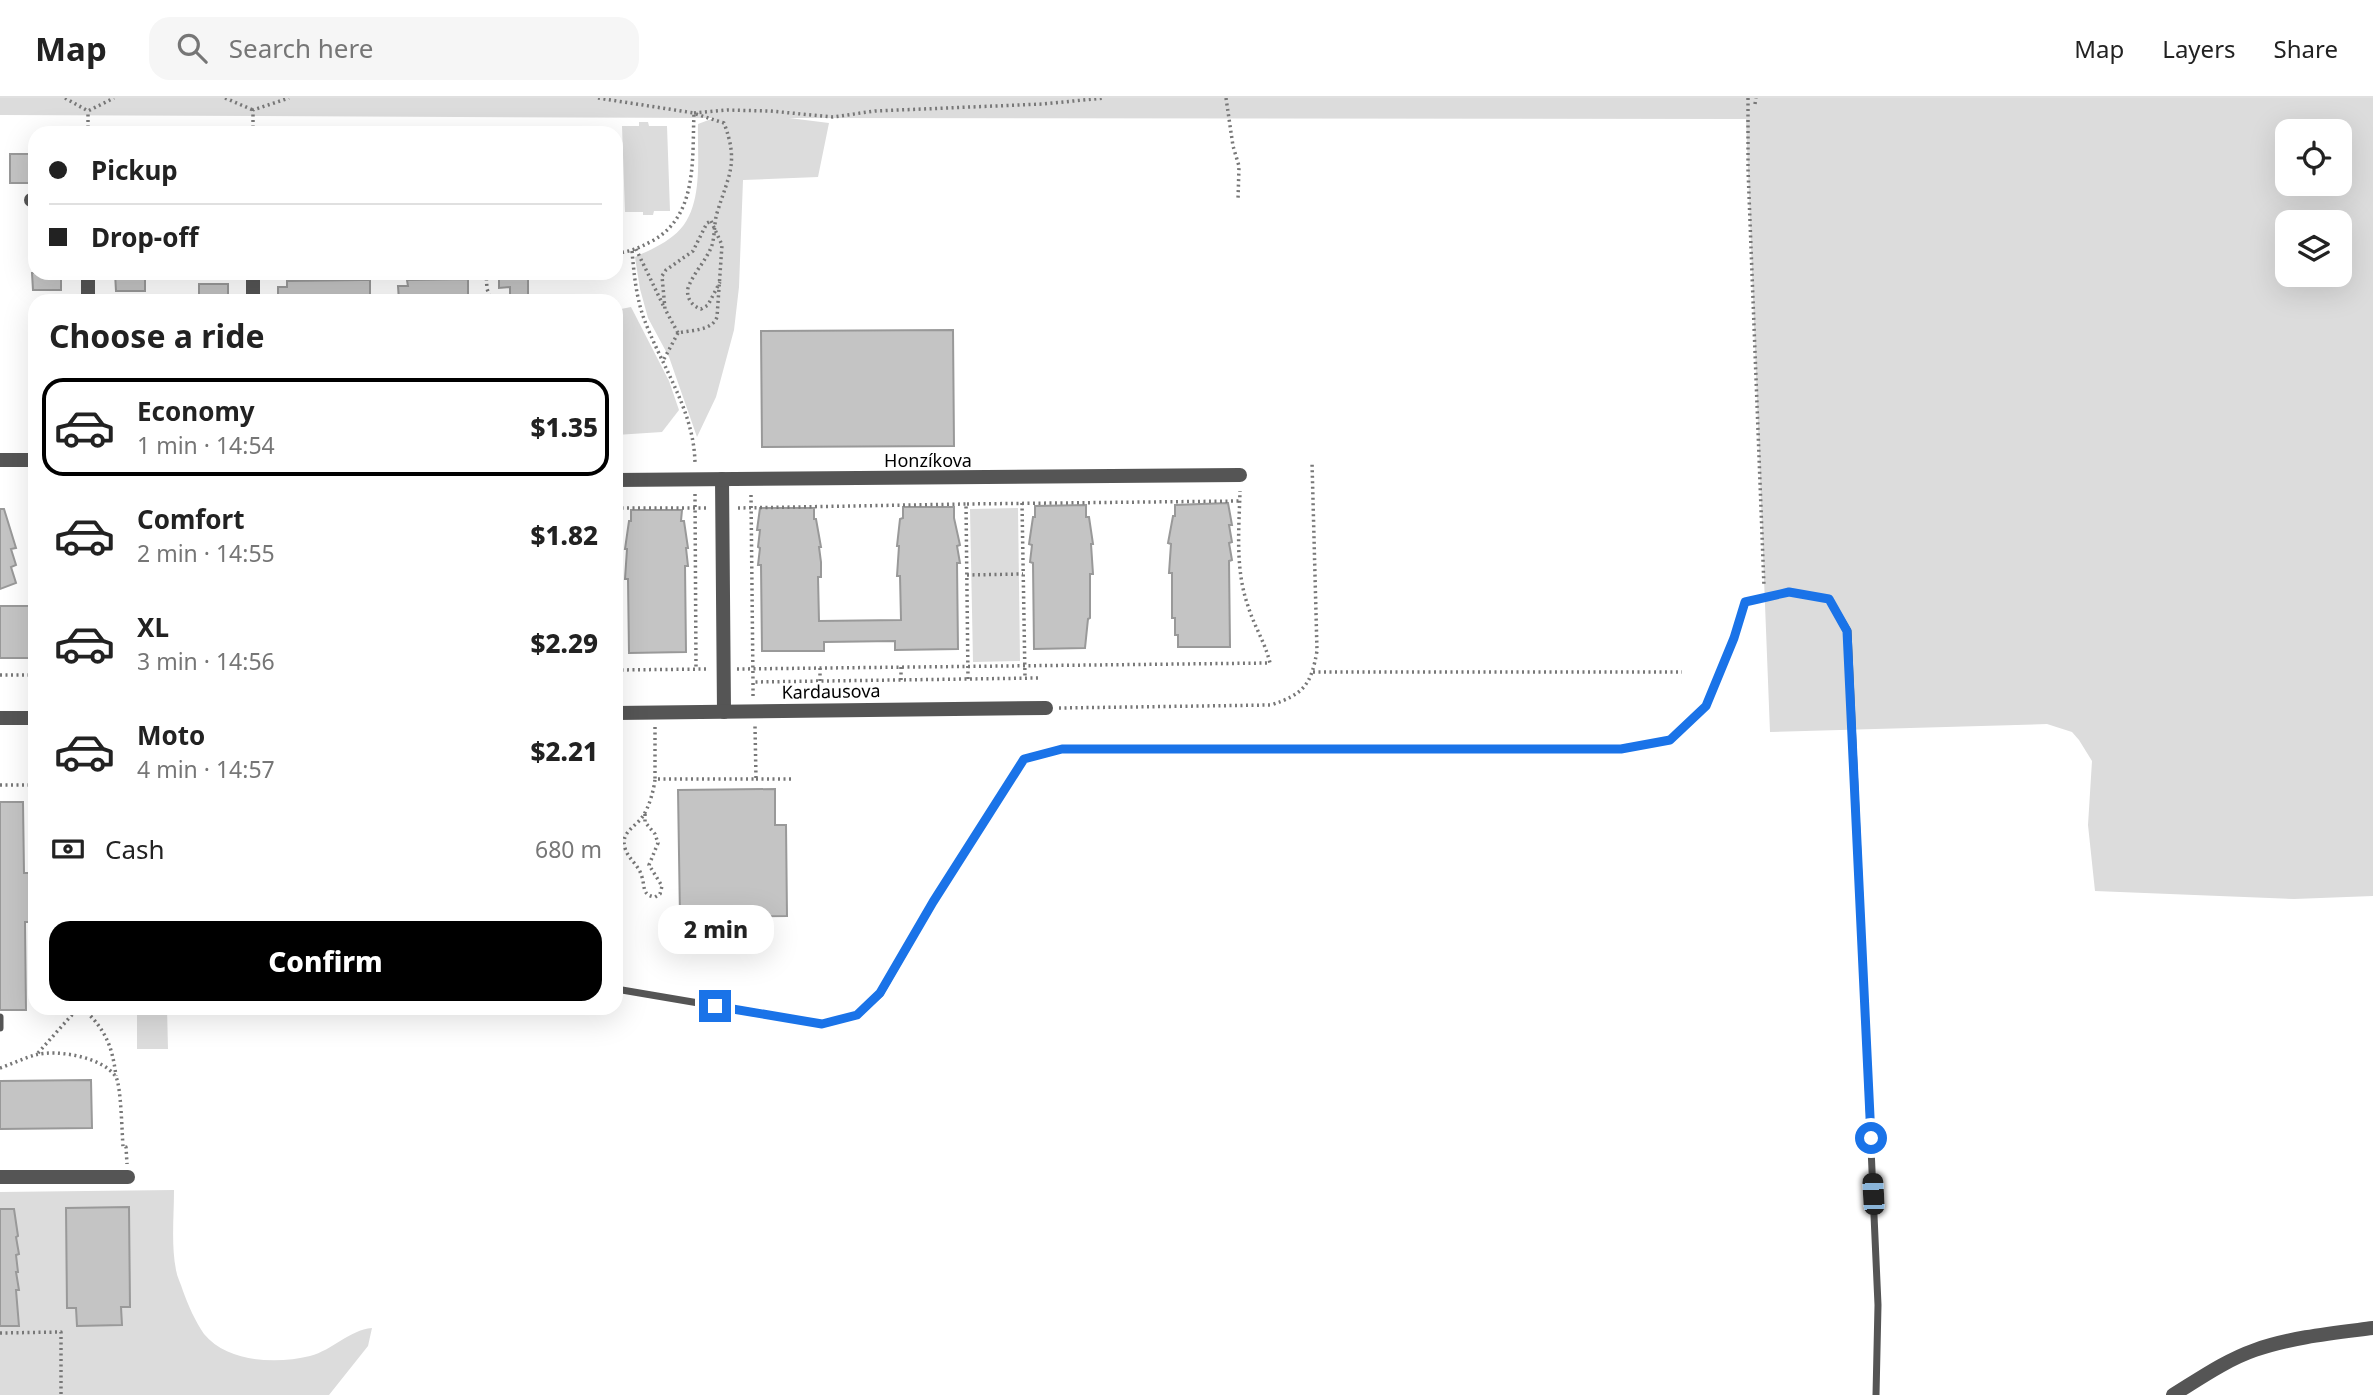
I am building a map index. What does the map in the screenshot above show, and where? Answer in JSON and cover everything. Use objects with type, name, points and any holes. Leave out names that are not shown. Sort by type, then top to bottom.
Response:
[{"type":"street","points":[[0,460],[28,460]]},
{"type":"street","name":"Honzíkova","points":[[623,480],[1240,475]]},
{"type":"street","points":[[722,479],[724,712]]},
{"type":"street","name":"Kardausova","points":[[623,713],[1046,708]]},
{"type":"street","points":[[0,718],[28,718]]},
{"type":"street","points":[[0,1177],[128,1177]]},
{"type":"street","points":[[2173,1395],[2254,1350],[2311,1336],[2373,1328]]},
{"type":"lane","points":[[623,990],[822,1024],[857,1015],[880,993],[933,902],[1024,759],[1062,749],[1621,749],[1670,740],[1706,706],[1734,638],[1745,602],[1789,592],[1829,599],[1847,631],[1878,1306],[1876,1395]]},
{"type":"lane","points":[[0,1017],[0,1028]]},
{"type":"path","points":[[65,98],[88,111]]},
{"type":"path","points":[[88,111],[114,98]]},
{"type":"path","points":[[226,98],[253,110],[289,98]]},
{"type":"path","points":[[598,98],[695,113],[724,123],[733,146],[730,177],[716,216],[712,246],[688,289],[688,300],[701,309],[708,305],[720,281]]},
{"type":"path","points":[[695,113],[727,110],[770,111],[833,117],[887,110],[1043,104],[1104,98]]},
{"type":"path","points":[[1226,98],[1233,146],[1239,166],[1238,200]]},
{"type":"path","points":[[1748,98],[1748,169],[1764,596]]},
{"type":"path","points":[[1755,104],[1756,98]]},
{"type":"path","points":[[253,110],[253,126]]},
{"type":"path","points":[[88,111],[88,126]]},
{"type":"path","points":[[623,252],[634,250],[658,237],[674,225],[683,211],[692,171],[695,113]]},
{"type":"path","points":[[665,309],[662,276],[692,251],[707,223],[712,221],[722,245],[720,296],[715,323],[709,327],[678,333]]},
{"type":"path","points":[[634,250],[678,333]]},
{"type":"path","points":[[634,250],[635,288],[644,317],[672,377],[694,444],[696,669]]},
{"type":"path","points":[[664,360],[678,333]]},
{"type":"path","points":[[1046,708],[1271,705],[1290,699],[1304,689],[1313,672],[1317,651],[1312,462]]},
{"type":"path","points":[[820,681],[820,668],[1270,663],[1265,643],[1248,607],[1238,568],[1240,475]]},
{"type":"path","points":[[751,479],[754,699]]},
{"type":"path","points":[[623,508],[1239,501]]},
{"type":"path","points":[[1022,503],[1025,678]]},
{"type":"path","points":[[966,504],[968,679]]},
{"type":"path","points":[[967,575],[1023,574]]},
{"type":"path","points":[[901,667],[901,680]]},
{"type":"path","points":[[1313,672],[1682,672]]},
{"type":"path","points":[[0,676],[28,675]]},
{"type":"path","points":[[753,682],[1038,678]]},
{"type":"path","points":[[754,726],[756,779]]},
{"type":"path","points":[[645,814],[625,836],[625,847],[641,873],[646,894],[655,897],[660,894],[662,886],[649,865],[658,843],[655,834],[645,822],[645,814],[655,779],[655,727]]},
{"type":"path","points":[[655,779],[793,779]]},
{"type":"path","points":[[0,785],[28,785]]},
{"type":"path","points":[[632,827],[640,825],[649,828]]},
{"type":"path","points":[[36,1054],[72,1015]]},
{"type":"path","points":[[89,1015],[104,1031],[110,1043],[117,1078],[123,1147],[127,1147],[128,1177]]},
{"type":"path","points":[[0,1068],[36,1054],[79,1056],[107,1068],[117,1078]]},
{"type":"path","points":[[0,1333],[61,1332],[61,1395]]},
{"type":"shaded area","points":[[0,98],[2373,98],[2373,896],[2294,899],[2095,891],[2088,825],[2092,761],[2072,732],[2047,724],[1770,732],[1746,119],[789,118],[829,123],[818,177],[743,180],[739,287],[734,330],[716,397],[697,437],[669,357],[648,318],[635,257],[655,248],[683,226],[695,199],[698,124],[714,118],[0,115]]},
{"type":"shaded area","points":[[639,122],[648,122],[649,126],[667,126],[670,211],[654,211],[653,215],[625,212],[623,126],[639,126]]},
{"type":"shaded area","points":[[631,307],[669,381],[679,410],[662,432],[623,435],[623,309]]},
{"type":"shaded area","points":[[1018,508],[1020,661],[973,662],[970,509]]},
{"type":"shaded area","points":[[137,1015],[167,1015],[168,1049],[137,1049]]},
{"type":"shaded area","points":[[174,1190],[173,1241],[177,1273],[195,1318],[204,1334],[214,1344],[239,1356],[254,1359],[297,1359],[318,1353],[356,1332],[372,1328],[368,1346],[329,1395],[0,1395],[0,1192]]},
{"type":"building","points":[[10,154],[28,154],[28,183],[10,183]]},
{"type":"building","points":[[32,280],[61,280],[61,290],[33,290]]},
{"type":"building","points":[[115,280],[145,280],[145,291],[116,291]]},
{"type":"building","points":[[370,280],[370,294],[278,294],[278,287],[287,287],[287,281]]},
{"type":"building","points":[[407,280],[468,280],[468,294],[399,294],[398,286],[408,286]]},
{"type":"building","points":[[499,280],[528,280],[528,294],[510,294],[510,287],[499,288]]},
{"type":"building","points":[[199,284],[228,284],[228,294],[199,294]]},
{"type":"building","points":[[953,330],[954,446],[762,447],[761,331]]},
{"type":"building","points":[[1228,503],[1232,525],[1229,525],[1232,542],[1229,543],[1232,560],[1229,561],[1230,647],[1178,647],[1175,618],[1172,618],[1172,573],[1169,573],[1171,544],[1168,543],[1175,505]]},
{"type":"building","points":[[1086,505],[1086,517],[1089,517],[1093,544],[1093,574],[1090,574],[1090,618],[1085,648],[1034,649],[1033,563],[1030,562],[1032,545],[1029,544],[1035,506]]},
{"type":"building","points":[[903,507],[954,507],[960,545],[957,546],[960,563],[957,563],[958,649],[895,650],[895,641],[824,642],[824,651],[762,651],[761,565],[758,565],[760,530],[757,530],[760,508],[814,508],[821,547],[821,577],[818,577],[819,621],[901,620],[897,546]]},
{"type":"building","points":[[0,509],[4,509],[16,548],[11,549],[16,565],[11,567],[16,583],[0,589]]},
{"type":"building","points":[[631,510],[682,510],[681,521],[684,521],[688,548],[688,566],[685,566],[686,652],[629,653],[625,549]]},
{"type":"building","points":[[0,606],[28,606],[28,658],[0,658]]},
{"type":"building","points":[[775,789],[775,825],[786,825],[787,916],[680,917],[678,790]]},
{"type":"building","points":[[0,802],[23,802],[24,873],[28,873],[28,922],[25,922],[26,1010],[0,1010]]},
{"type":"building","points":[[91,1080],[92,1128],[0,1129],[0,1081]]},
{"type":"building","points":[[129,1207],[130,1307],[121,1307],[122,1325],[77,1326],[76,1308],[67,1308],[66,1208]]},
{"type":"building","points":[[0,1209],[14,1209],[19,1254],[16,1255],[16,1272],[19,1290],[16,1290],[19,1326],[0,1326]]},
{"type":"route","points":[[715,1006],[822,1024],[857,1015],[880,993],[933,902],[1024,759],[1062,749],[1621,749],[1670,740],[1706,706],[1734,638],[1745,602],[1789,592],[1829,599],[1847,631],[1871,1138]]}]
